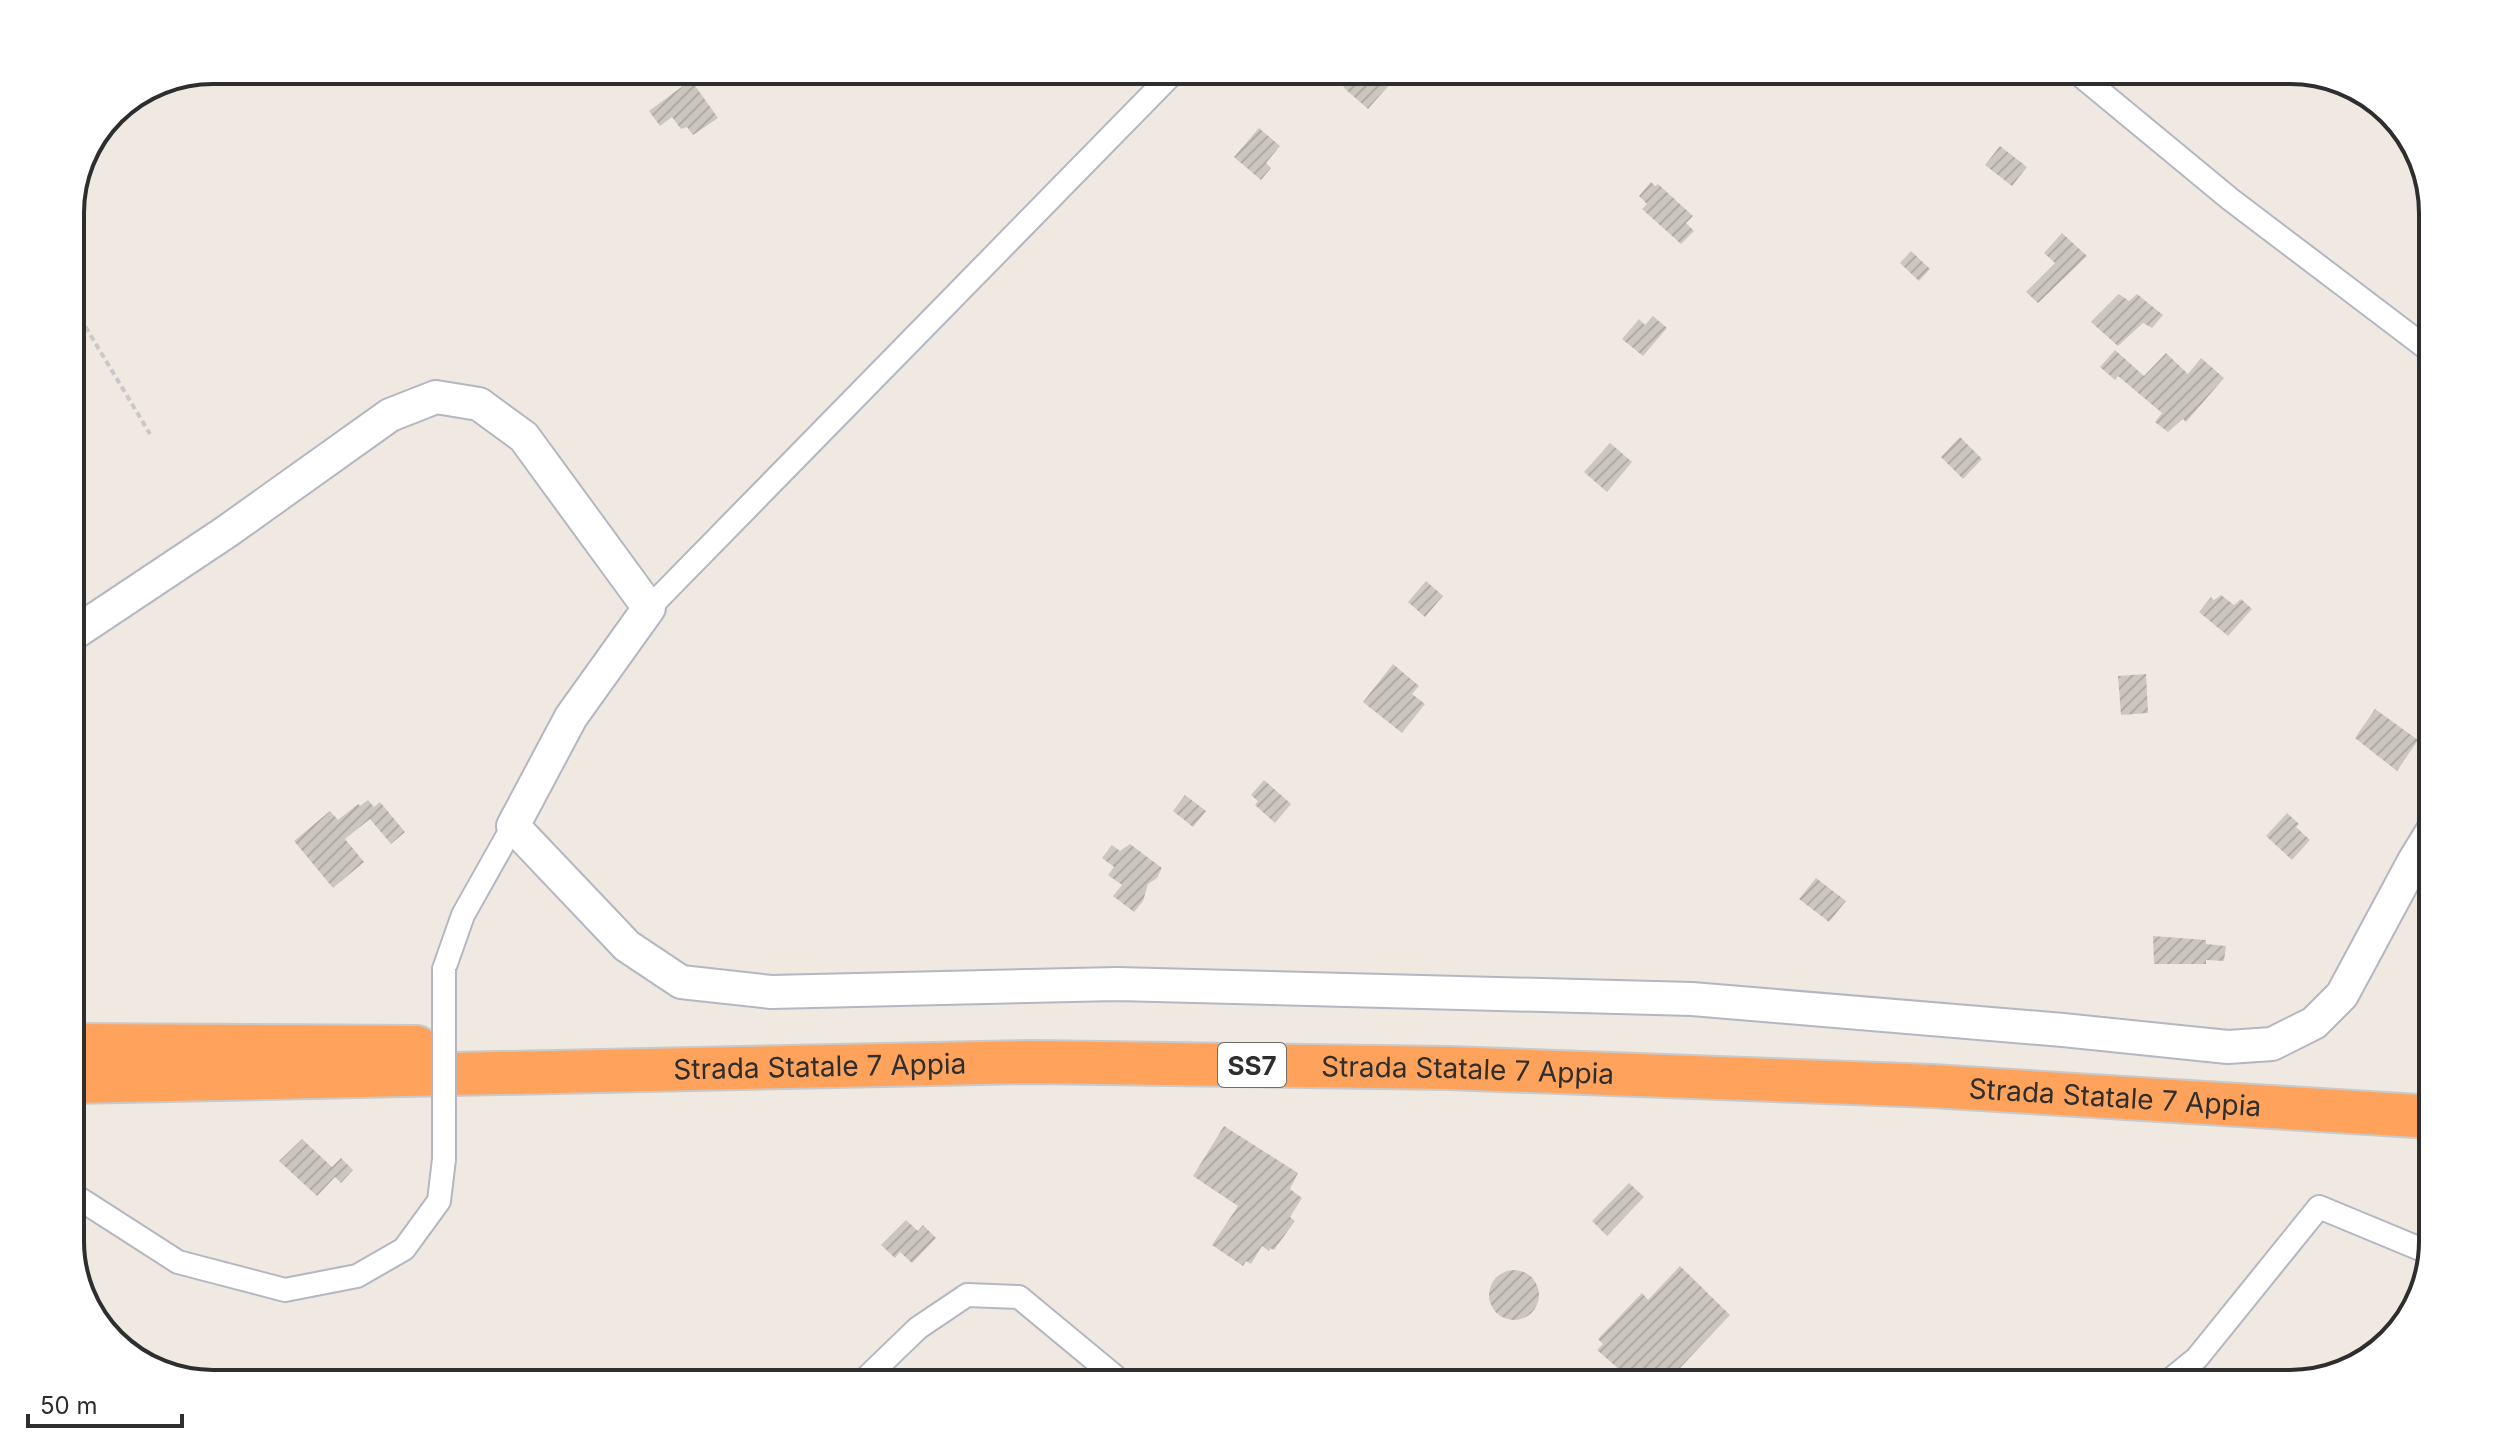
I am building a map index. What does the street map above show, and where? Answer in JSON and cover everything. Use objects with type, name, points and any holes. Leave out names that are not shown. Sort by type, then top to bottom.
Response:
[{"type":"highway","name":"Strada Statale 7 Appia","points":[[84,1045],[421,1047],[1033,1036],[1451,1042],[1693,1055],[1932,1061],[2419,1090]]},
{"type":"highway","name":"Strada Statale 7 Appia","points":[[84,1082],[1032,1062],[1449,1068],[1932,1086],[2419,1116]]},
{"type":"street","points":[[84,1202],[178,1262],[285,1290],[357,1276],[404,1249],[439,1201],[444,1159],[444,969],[463,915],[571,717],[649,608],[1162,84]]},
{"type":"street","points":[[2091,84],[2230,199],[2419,342]]},
{"type":"street","points":[[84,627],[226,532],[390,415],[436,397],[479,404],[524,437],[649,608]]},
{"type":"street","points":[[513,826],[627,946],[681,982],[771,992],[1117,984],[1692,999],[2228,1047],[2272,1044],[2314,1023],[2342,995],[2419,853]]},
{"type":"street","points":[[2182,1370],[2197,1358],[2319,1207],[2419,1248]]},
{"type":"street","points":[[874,1370],[918,1328],[967,1295],[1019,1297],[1107,1370]]},
{"type":"path","points":[[84,324],[150,434]]},
{"type":"building","points":[[686,84],[694,84],[718,118],[693,135],[687,127],[681,129],[672,117],[660,126],[649,111]]},
{"type":"building","points":[[1343,84],[1390,84],[1368,109]]},
{"type":"building","points":[[1259,128],[1280,146],[1266,163],[1271,168],[1261,180],[1234,157]]},
{"type":"building","points":[[2000,146],[2027,167],[2012,186],[1985,165]]},
{"type":"building","points":[[1651,182],[1655,186],[1658,184],[1693,216],[1686,223],[1694,231],[1681,244],[1642,209],[1647,204],[1639,196]]},
{"type":"building","points":[[2062,233],[2087,256],[2038,303],[2026,292],[2055,263],[2044,253]]},
{"type":"building","points":[[1911,251],[1930,269],[1919,281],[1900,263]]},
{"type":"building","points":[[2119,294],[2129,301],[2137,294],[2163,315],[2152,328],[2143,323],[2118,346],[2091,322]]},
{"type":"building","points":[[1653,316],[1667,328],[1643,356],[1622,339],[1639,319],[1645,325]]},
{"type":"building","points":[[2115,350],[2144,376],[2166,353],[2188,374],[2201,358],[2224,378],[2186,422],[2183,419],[2168,432],[2155,422],[2162,413],[2118,376],[2115,380],[2100,367]]},
{"type":"building","points":[[1960,437],[1982,459],[1963,479],[1941,457]]},
{"type":"building","points":[[1610,443],[1632,462],[1607,492],[1584,472]]},
{"type":"building","points":[[1426,581],[1443,596],[1425,617],[1408,602]]},
{"type":"building","points":[[2221,595],[2234,605],[2241,599],[2252,609],[2228,636],[2199,612],[2211,597],[2214,600]]},
{"type":"building","points":[[1393,664],[1419,686],[1412,694],[1425,704],[1402,733],[1363,702]]},
{"type":"building","points":[[2146,674],[2148,713],[2121,715],[2118,676]]},
{"type":"building","points":[[2375,709],[2418,740],[2397,771],[2355,738]]},
{"type":"building","points":[[1264,780],[1291,804],[1275,823],[1255,805],[1258,801],[1251,795]]},
{"type":"building","points":[[1185,795],[1206,811],[1193,827],[1173,811]]},
{"type":"building","points":[[368,800],[374,807],[380,802],[405,832],[391,844],[370,819],[345,839],[364,862],[333,888],[294,841],[330,811],[338,820]]},
{"type":"building","points":[[2287,813],[2310,840],[2292,860],[2266,836]]},
{"type":"building","points":[[1130,844],[1162,868],[1157,878],[1148,884],[1143,901],[1134,912],[1113,896],[1122,885],[1108,875],[1114,867],[1102,858],[1112,845],[1120,851]]},
{"type":"building","points":[[1816,878],[1846,901],[1829,922],[1799,899]]},
{"type":"building","points":[[2153,936],[2206,940],[2206,944],[2226,946],[2224,961],[2154,964]]},
{"type":"building","points":[[1224,1126],[1298,1173],[1290,1189],[1302,1198],[1290,1217],[1295,1221],[1274,1250],[1270,1248],[1269,1251],[1262,1246],[1251,1264],[1246,1261],[1243,1266],[1212,1245],[1238,1206],[1193,1176]]},
{"type":"building","points":[[302,1139],[332,1167],[341,1158],[353,1170],[341,1183],[335,1177],[317,1196],[279,1161]]},
{"type":"building","points":[[1629,1183],[1644,1197],[1607,1236],[1592,1221]]},
{"type":"building","points":[[906,1220],[918,1231],[923,1225],[936,1238],[912,1263],[900,1252],[895,1258],[881,1245]]},
{"type":"building","points":[[1680,1266],[1730,1315],[1678,1370],[1620,1370],[1597,1350],[1603,1344],[1598,1339],[1642,1293],[1648,1300]]},
{"type":"building","points":[[1514,1270],[1532,1277],[1539,1295],[1532,1313],[1514,1320],[1496,1313],[1489,1295],[1496,1277]]}]
